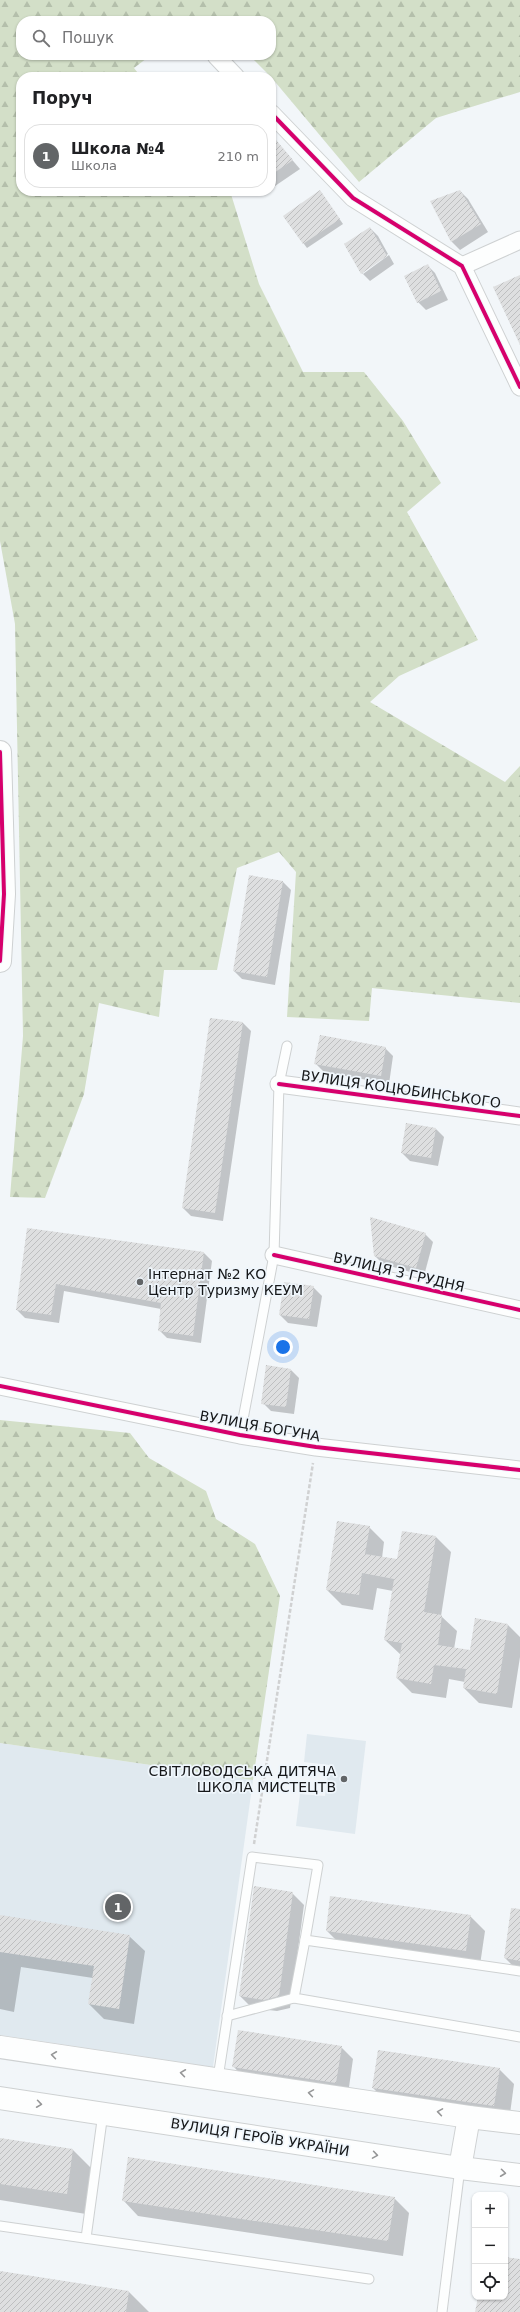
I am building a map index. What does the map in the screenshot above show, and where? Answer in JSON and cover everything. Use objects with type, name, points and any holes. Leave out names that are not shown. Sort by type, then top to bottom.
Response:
[{"type":"main road","points":[[0,752],[4,894],[0,961]]},
{"type":"main road","points":[[0,2047],[218,2078],[469,2117],[520,2123]]},
{"type":"main road","name":"ВУЛИЦЯ ГЕРОЇВ УКРАЇНИ","points":[[0,2098],[460,2168],[520,2175]]},
{"type":"main road","points":[[460,2168],[469,2117]]},
{"type":"street","points":[[220,60],[231,72]]},
{"type":"street","points":[[276,118],[353,198],[462,266],[520,387]]},
{"type":"street","points":[[462,266],[520,240]]},
{"type":"street","name":"ВУЛИЦЯ КОЦЮБИНСЬКОГО","points":[[279,1084],[520,1116]]},
{"type":"street","name":"ВУЛИЦЯ 3 ГРУДНЯ","points":[[274,1255],[520,1310]]},
{"type":"street","name":"ВУЛИЦЯ БОГУНА","points":[[0,1386],[240,1435],[316,1447],[520,1470]]},
{"type":"lane","points":[[240,1435],[274,1255],[279,1084],[287,1046]]},
{"type":"lane","points":[[218,2078],[252,1857],[318,1865],[294,1998]]},
{"type":"lane","points":[[305,1940],[520,1971]]},
{"type":"lane","points":[[227,2016],[294,1998],[520,2036]]},
{"type":"lane","points":[[86,2238],[103,2113]]},
{"type":"lane","points":[[442,2312],[460,2168]]},
{"type":"lane","points":[[0,2226],[369,2278]]},
{"type":"path","points":[[252,1857],[316,1447]]},
{"type":"shaded area","name":"СВІТЛОВОДСЬКА ДИТЯЧА ШКОЛА МИСТЕЦТВ","points":[[307,1734],[366,1741],[355,1834],[296,1826],[300,1794],[325,1796],[329,1765],[304,1762]]},
{"type":"shaded area","points":[[0,1743],[253,1780],[213,2067],[0,2035]]},
{"type":"green space","points":[[0,0],[520,0],[520,92],[436,118],[359,182],[276,83],[276,72],[266,72],[254,60],[276,60],[276,16],[16,16],[16,60],[144,60],[134,68],[137,72],[16,72],[16,196],[232,196],[259,284],[303,372],[364,372],[403,421],[441,483],[407,512],[478,640],[399,676],[370,702],[505,782],[520,766],[520,1003],[372,988],[369,1021],[287,1017],[296,872],[279,852],[237,868],[217,970],[164,970],[159,1017],[99,1003],[84,1094],[45,1198],[10,1197],[23,1036],[15,624],[0,541]]},
{"type":"green space","points":[[0,1420],[130,1433],[149,1458],[206,1491],[216,1519],[255,1544],[280,1596],[253,1780],[0,1743]]},
{"type":"building","points":[[276,140],[293,160],[276,172]]},
{"type":"building","points":[[320,190],[340,219],[303,244],[283,216]]},
{"type":"building","points":[[460,190],[481,224],[451,242],[430,201]]},
{"type":"building","points":[[370,227],[387,256],[361,274],[344,244]]},
{"type":"building","points":[[428,264],[441,291],[417,303],[404,276]]},
{"type":"building","points":[[520,275],[520,345],[493,287]]},
{"type":"building","points":[[249,875],[283,881],[267,977],[233,971]]},
{"type":"building","points":[[210,1018],[243,1022],[215,1213],[182,1208]]},
{"type":"building","points":[[320,1035],[386,1047],[381,1076],[314,1064]]},
{"type":"building","points":[[406,1123],[436,1128],[431,1158],[401,1153]]},
{"type":"building","points":[[370,1217],[426,1233],[416,1268],[374,1256]]},
{"type":"building","name":"Інтернат №2 КО Центр Туризму КЕУМ","points":[[27,1228],[204,1252],[193,1336],[158,1331],[161,1303],[56,1284],[51,1315],[16,1310]]},
{"type":"building","points":[[284,1282],[314,1286],[309,1319],[279,1315]]},
{"type":"building","points":[[266,1365],[291,1369],[286,1407],[261,1404]]},
{"type":"building","points":[[337,1521],[370,1526],[365,1554],[397,1559],[402,1531],[436,1536],[424,1612],[442,1615],[438,1645],[470,1650],[475,1618],[508,1624],[497,1694],[463,1688],[466,1669],[434,1665],[431,1684],[396,1678],[402,1643],[384,1640],[394,1579],[362,1573],[359,1595],[326,1590]]},
{"type":"building","points":[[254,1886],[293,1892],[279,1996],[264,2000],[239,1996]]},
{"type":"building","points":[[330,1896],[471,1915],[466,1951],[326,1931]]},
{"type":"building","points":[[511,1908],[520,1909],[520,1961],[504,1958]]},
{"type":"building","points":[[0,1915],[130,1935],[119,2009],[88,2004],[94,1966],[0,1952]]},
{"type":"building","points":[[238,2030],[342,2046],[336,2083],[232,2067]]},
{"type":"building","points":[[378,2050],[500,2068],[494,2106],[372,2088]]},
{"type":"building","points":[[0,2138],[73,2149],[67,2194],[0,2184]]},
{"type":"building","points":[[128,2157],[395,2197],[388,2241],[122,2201]]},
{"type":"building","points":[[508,2257],[520,2259],[520,2312],[475,2312],[477,2300],[508,2300]]},
{"type":"building","points":[[0,2271],[129,2291],[126,2312],[0,2312]]},
{"type":"cycle path","points":[[276,118],[353,198],[462,266],[520,387]]},
{"type":"cycle path","points":[[0,752],[4,894],[0,961]]},
{"type":"cycle path","points":[[279,1084],[520,1116]]},
{"type":"cycle path","points":[[274,1255],[520,1310]]},
{"type":"cycle path","points":[[0,1386],[240,1435],[316,1447],[520,1470]]},
{"type":"place","name":"Інтернат №2 КО Центр Туризму КЕУМ","points":[[140,1282]]},
{"type":"place","name":"СВІТЛОВОДСЬКА ДИТЯЧА ШКОЛА МИСТЕЦТВ","points":[[344,1779]]},
{"type":"place","name":"Школа №4","points":[[118,1907]]}]
